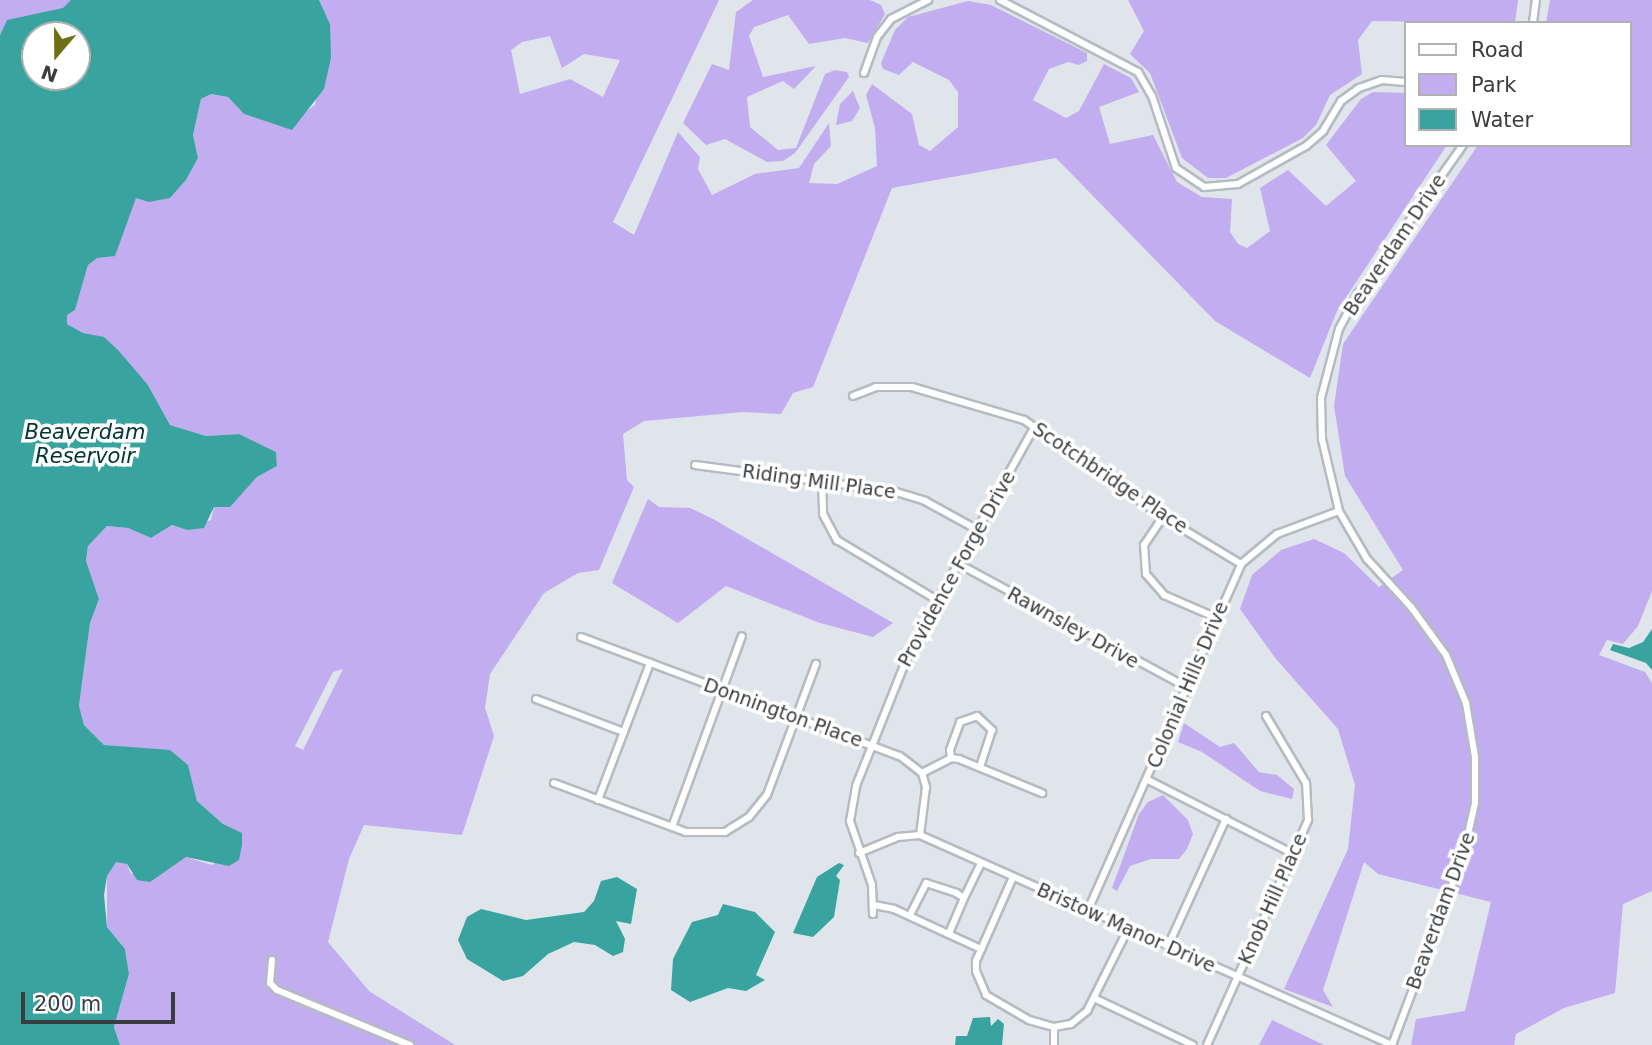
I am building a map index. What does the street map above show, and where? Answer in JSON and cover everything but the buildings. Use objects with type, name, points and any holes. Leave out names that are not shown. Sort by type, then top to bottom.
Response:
[{"type":"street","points":[[864,73],[877,37],[891,19],[928,0]]},
{"type":"street","points":[[1000,0],[1138,72],[1152,96],[1177,168],[1204,187],[1238,184],[1306,146],[1323,131],[1341,101],[1359,88],[1382,80],[1404,82]]},
{"type":"street","points":[[1533,21],[1536,0]]},
{"type":"street","name":"Beaverdam Drive","points":[[1392,1045],[1463,856],[1475,803],[1475,757],[1466,703],[1446,655],[1411,607],[1367,559],[1339,511],[1321,439],[1321,398],[1331,352],[1358,294],[1462,147]]},
{"type":"street","name":"Scotchbridge Place","points":[[853,396],[876,387],[936,390],[1035,426],[1163,517],[1241,564]]},
{"type":"street","name":"Providence Forge Drive","points":[[873,914],[874,905],[850,821],[852,804],[902,668],[1035,426]]},
{"type":"street","name":"Riding Mill Place","points":[[695,465],[908,495],[978,530]]},
{"type":"street","points":[[822,481],[823,514],[837,540],[937,600]]},
{"type":"street","name":"Colonial Hills Drive","points":[[1088,910],[1188,688],[1215,617],[1241,564],[1276,534],[1339,511]]},
{"type":"street","points":[[1163,517],[1144,545],[1146,574],[1164,595],[1215,617]]},
{"type":"street","name":"Rawnsley Drive","points":[[959,564],[1188,688]]},
{"type":"street","points":[[672,827],[742,636]]},
{"type":"street","name":"Donnington Place","points":[[581,637],[900,756],[922,773]]},
{"type":"street","points":[[598,800],[650,663]]},
{"type":"street","points":[[554,783],[672,827],[710,835],[725,832],[750,817],[767,795],[816,664]]},
{"type":"street","points":[[536,699],[624,732]]},
{"type":"street","points":[[951,758],[950,750],[960,722],[977,716],[992,730],[980,766]]},
{"type":"street","name":"Knob Hill Place","points":[[1207,1045],[1308,820],[1306,783],[1266,716]]},
{"type":"street","points":[[859,853],[898,836],[920,835],[927,804],[922,773],[951,758],[980,766],[1042,793]]},
{"type":"street","points":[[1148,780],[1294,854]]},
{"type":"street","points":[[1168,946],[1226,819]]},
{"type":"street","name":"Bristow Manor Drive","points":[[920,835],[1392,1045]]},
{"type":"street","points":[[949,934],[981,863]]},
{"type":"street","points":[[1013,877],[981,949],[976,971],[986,995],[1029,1020],[1055,1027],[1071,1024],[1096,999],[1128,929]]},
{"type":"street","points":[[910,915],[926,883],[964,898]]},
{"type":"street","points":[[874,905],[910,915],[981,949]]},
{"type":"street","points":[[272,960],[270,983],[277,990],[410,1045]]},
{"type":"street","points":[[1096,999],[1193,1045]]},
{"type":"street","points":[[1054,1045],[1055,1027]]},
{"type":"green space","points":[[0,0],[125,0],[103,20],[7,20],[0,35]]},
{"type":"green space","points":[[319,0],[719,0],[613,222],[634,235],[678,132],[700,157],[698,169],[712,195],[755,174],[799,168],[829,123],[831,146],[814,164],[809,183],[837,184],[877,166],[875,128],[866,95],[872,84],[912,114],[919,145],[930,151],[958,127],[958,92],[949,80],[913,62],[899,75],[883,69],[881,63],[895,30],[908,17],[968,1],[991,5],[1087,53],[1087,61],[1079,65],[1068,62],[1049,69],[1033,100],[1066,118],[1079,111],[1104,64],[1131,78],[1139,92],[1099,107],[1110,144],[1153,135],[1177,182],[1202,197],[1232,199],[1230,232],[1238,244],[1247,248],[1270,231],[1260,188],[1288,170],[1326,206],[1356,181],[1326,145],[1361,99],[1373,92],[1404,93],[1404,147],[1446,147],[1337,311],[1310,378],[1215,321],[1056,158],[892,188],[813,387],[793,393],[781,414],[743,412],[644,421],[623,434],[627,480],[634,487],[599,570],[578,573],[544,593],[490,674],[485,708],[494,736],[462,835],[364,825],[349,859],[328,942],[369,991],[455,1045],[120,1045],[114,1027],[129,974],[125,949],[107,927],[107,876],[116,861],[127,864],[131,874],[160,871],[186,857],[212,865],[242,845],[242,834],[223,824],[197,801],[188,765],[170,751],[104,745],[84,725],[79,707],[90,623],[99,599],[86,562],[88,546],[107,526],[128,528],[151,538],[172,525],[187,530],[211,520],[214,507],[230,506],[257,477],[277,466],[276,452],[239,434],[206,436],[170,425],[148,385],[117,350],[104,338],[83,333],[67,324],[67,315],[75,310],[88,265],[136,198],[170,198],[186,180],[198,158],[193,135],[201,99],[211,94],[228,97],[244,114],[260,119],[302,114],[315,105],[330,24]],"holes":[[[550,36],[562,68],[584,54],[620,60],[603,97],[570,79],[520,94],[511,50],[522,42]],[[343,669],[303,750],[295,746],[333,672]]]},
{"type":"green space","points":[[753,0],[870,0],[881,5],[885,14],[868,43],[845,38],[809,44],[788,15],[754,27],[749,36],[763,77],[816,66],[794,89],[783,81],[747,97],[750,127],[778,150],[796,148],[825,74],[835,70],[847,72],[849,77],[795,153],[783,161],[767,162],[725,139],[706,145],[683,123],[712,64],[729,70],[736,12]]},
{"type":"green space","points":[[1128,0],[1518,0],[1515,21],[1372,21],[1358,40],[1362,74],[1330,95],[1316,125],[1303,138],[1226,178],[1208,178],[1182,158],[1150,73],[1130,54],[1144,31]]},
{"type":"green space","points":[[1550,0],[1652,0],[1652,591],[1638,626],[1623,644],[1607,640],[1599,655],[1645,672],[1652,683],[1652,891],[1623,904],[1615,993],[1564,1008],[1516,1034],[1514,1045],[1411,1045],[1416,1019],[1465,1011],[1491,902],[1378,874],[1364,862],[1323,990],[1333,1007],[1284,989],[1348,849],[1355,785],[1338,729],[1276,659],[1240,609],[1252,575],[1281,550],[1314,539],[1344,553],[1379,587],[1403,570],[1345,476],[1334,406],[1343,344],[1477,147],[1631,147],[1631,21],[1546,21]]},
{"type":"green space","points":[[853,91],[860,108],[852,121],[836,125],[840,104]]},
{"type":"green space","points":[[648,499],[659,507],[690,508],[713,519],[893,623],[873,637],[820,623],[726,586],[678,623],[612,583]]},
{"type":"green space","points":[[1184,723],[1220,747],[1234,743],[1259,772],[1277,775],[1294,789],[1292,799],[1260,791],[1202,752],[1178,742]]},
{"type":"green space","points":[[1163,795],[1188,820],[1193,834],[1187,849],[1179,859],[1151,859],[1130,866],[1117,891],[1112,888],[1139,814],[1148,802]]},
{"type":"green space","points":[[1272,1020],[1324,1045],[1259,1045]]},
{"type":"water","name":"Beaverdam Reservoir","points":[[71,0],[319,0],[330,24],[331,58],[324,89],[292,130],[244,114],[228,97],[211,94],[201,99],[193,135],[198,158],[186,180],[170,198],[149,202],[136,198],[115,256],[97,258],[88,265],[75,310],[67,315],[67,324],[83,333],[104,337],[118,350],[148,385],[170,425],[206,436],[239,434],[276,452],[277,466],[257,477],[230,507],[214,507],[204,528],[187,530],[172,525],[151,538],[128,528],[107,526],[88,546],[86,561],[99,599],[90,623],[79,706],[84,725],[104,745],[170,750],[188,765],[197,801],[223,824],[242,833],[239,860],[229,866],[186,857],[150,882],[137,880],[127,864],[116,862],[107,876],[104,895],[107,927],[125,949],[129,974],[114,1027],[120,1045],[0,1045],[0,35],[7,20],[63,8]]},
{"type":"water","points":[[1652,629],[1652,670],[1646,663],[1610,650],[1613,644],[1629,648],[1643,642]]},
{"type":"water","points":[[839,863],[844,865],[836,876],[840,880],[834,917],[813,937],[793,933],[817,877]]},
{"type":"water","points":[[617,877],[637,889],[631,924],[616,921],[625,939],[623,952],[613,956],[595,945],[574,942],[548,954],[523,976],[503,981],[467,959],[458,940],[467,917],[481,909],[526,920],[584,912],[594,901],[601,881]]},
{"type":"water","points":[[723,904],[755,912],[775,932],[756,975],[765,980],[746,991],[728,988],[690,1002],[671,990],[673,959],[692,922],[718,915]]},
{"type":"water","points":[[990,1017],[991,1026],[998,1019],[1004,1024],[1002,1045],[955,1045],[956,1036],[967,1036],[973,1018]]}]
